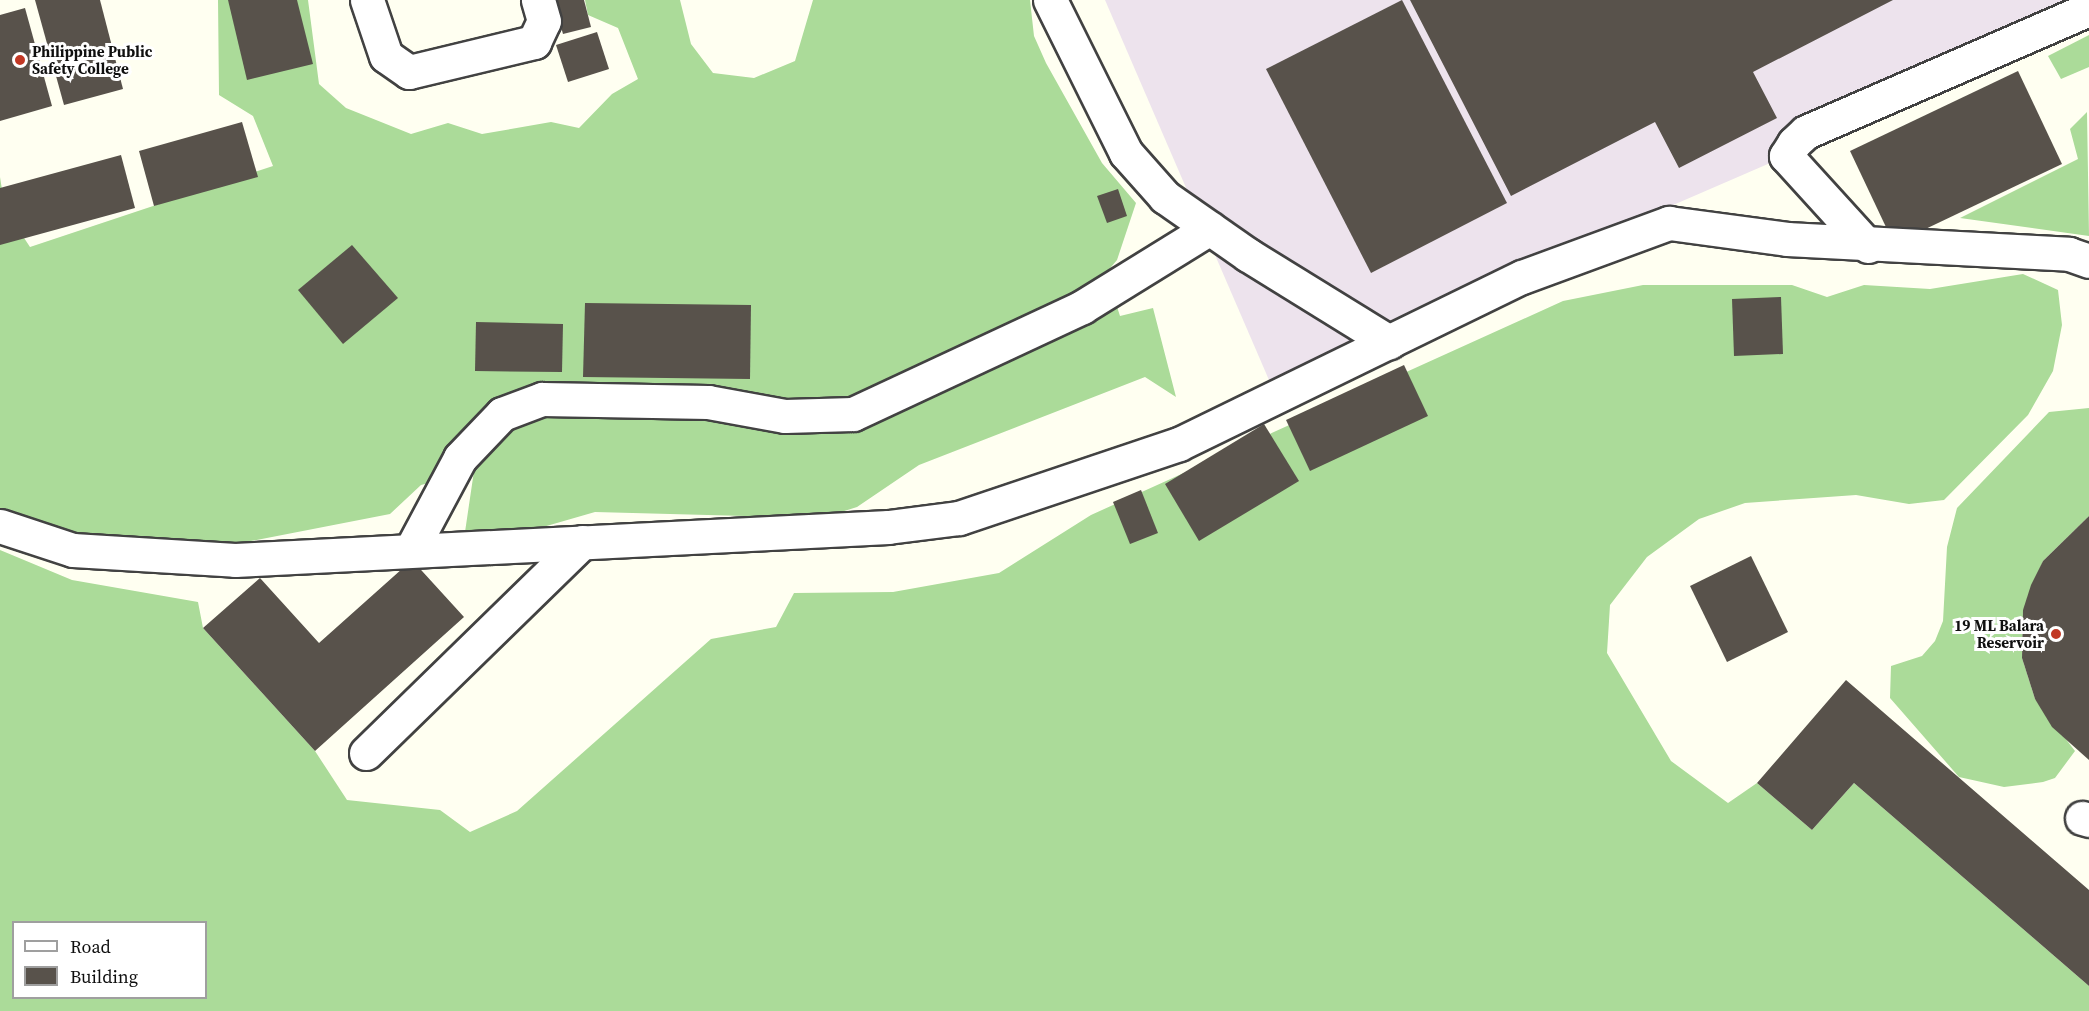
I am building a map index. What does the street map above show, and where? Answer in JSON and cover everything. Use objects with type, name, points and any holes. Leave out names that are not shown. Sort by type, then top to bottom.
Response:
[{"type":"lane","points":[[367,0],[386,56],[409,72],[534,42],[544,21],[538,0]]},
{"type":"lane","points":[[1050,0],[1126,153],[1166,196],[1210,228],[1389,342]]},
{"type":"lane","points":[[1868,246],[1786,156],[1794,143],[1806,132],[2089,9]]},
{"type":"lane","points":[[0,526],[73,550],[141,557],[235,560],[412,548],[888,528],[960,518],[1179,444],[1522,277],[1669,223],[1868,246],[2069,254],[2089,261]]},
{"type":"lane","points":[[412,548],[460,458],[502,414],[542,399],[708,402],[785,416],[853,414],[1083,307],[1210,228]]},
{"type":"lane","points":[[366,753],[582,542]]},
{"type":"shaded area","points":[[1105,0],[2089,0],[2089,25],[1269,380]]},
{"type":"green space","points":[[218,0],[308,0],[319,84],[346,108],[411,134],[448,123],[482,134],[551,122],[579,128],[612,94],[638,79],[618,28],[588,15],[585,0],[680,0],[691,44],[713,73],[754,78],[795,61],[813,0],[1030,0],[1034,36],[1046,63],[1102,163],[1136,203],[1117,260],[1106,273],[1120,316],[1153,308],[1176,397],[1145,377],[919,465],[857,507],[822,518],[595,512],[543,527],[509,545],[465,532],[474,471],[421,485],[390,514],[241,543],[145,543],[53,530],[0,509],[0,177],[5,209],[30,247],[273,166],[253,116],[219,95]]},
{"type":"green space","points":[[2089,35],[2089,67],[2061,79],[2048,56]]},
{"type":"green space","points":[[2087,112],[2089,236],[1960,218],[2078,159],[2070,129]]},
{"type":"green space","points":[[2023,274],[2058,290],[2062,325],[2053,371],[2028,415],[1944,500],[1909,504],[1856,495],[1745,503],[1699,519],[1647,557],[1610,605],[1607,653],[1671,761],[1728,803],[1757,783],[1812,830],[1854,783],[2089,986],[2089,1011],[0,1011],[0,550],[72,580],[198,602],[203,628],[315,751],[347,800],[440,810],[470,832],[517,811],[711,639],[776,627],[794,593],[893,592],[999,573],[1091,515],[1563,301],[1643,285],[1792,285],[1827,297],[1864,285],[1930,289]]},
{"type":"green space","points":[[2089,408],[2089,516],[2043,561],[2023,611],[2022,658],[2035,699],[2075,751],[2055,778],[2043,782],[2004,787],[1959,777],[1890,698],[1891,666],[1922,656],[1935,641],[1943,621],[1947,547],[1957,508],[2049,412]]},
{"type":"building","points":[[35,0],[100,0],[123,89],[64,105]]},
{"type":"building","points":[[228,0],[297,0],[313,64],[247,80]]},
{"type":"building","points":[[553,0],[584,0],[591,27],[563,34]]},
{"type":"building","points":[[1402,0],[1507,203],[1371,273],[1266,69]]},
{"type":"building","points":[[1410,0],[1893,0],[1753,72],[1777,118],[1679,168],[1655,122],[1511,196]]},
{"type":"building","name":"Philippine Public Safety College","points":[[25,8],[52,106],[0,121],[0,15]]},
{"type":"building","points":[[597,32],[609,69],[568,82],[556,45]]},
{"type":"building","points":[[2018,71],[2062,164],[1894,244],[1850,151]]},
{"type":"building","points":[[242,122],[258,177],[154,206],[139,151]]},
{"type":"building","points":[[121,155],[135,208],[0,245],[0,188]]},
{"type":"building","points":[[1118,189],[1127,216],[1107,223],[1097,196]]},
{"type":"building","points":[[352,245],[398,298],[343,344],[298,290]]},
{"type":"building","points":[[1781,297],[1783,354],[1734,356],[1732,299]]},
{"type":"building","points":[[585,303],[751,305],[750,379],[583,377]]},
{"type":"building","points":[[476,322],[563,324],[562,372],[475,371]]},
{"type":"building","points":[[1404,365],[1428,416],[1310,471],[1286,420]]},
{"type":"building","points":[[1264,424],[1299,481],[1199,541],[1165,484]]},
{"type":"building","points":[[1141,490],[1158,533],[1130,544],[1113,502]]},
{"type":"building","name":"19 ML Balara Reservoir","points":[[2089,516],[2089,760],[2052,727],[2035,699],[2022,658],[2023,610],[2031,585],[2043,561]]},
{"type":"building","points":[[1751,556],[1788,632],[1727,662],[1690,586]]},
{"type":"building","points":[[412,560],[464,617],[315,751],[203,628],[260,578],[319,643]]},
{"type":"building","points":[[1846,680],[2089,890],[2089,986],[1854,783],[1812,830],[1757,783]]},
{"type":"place","name":"Philippine Public Safety College","points":[[20,60]]},
{"type":"place","name":"19 ML Balara Reservoir","points":[[2056,634]]}]
